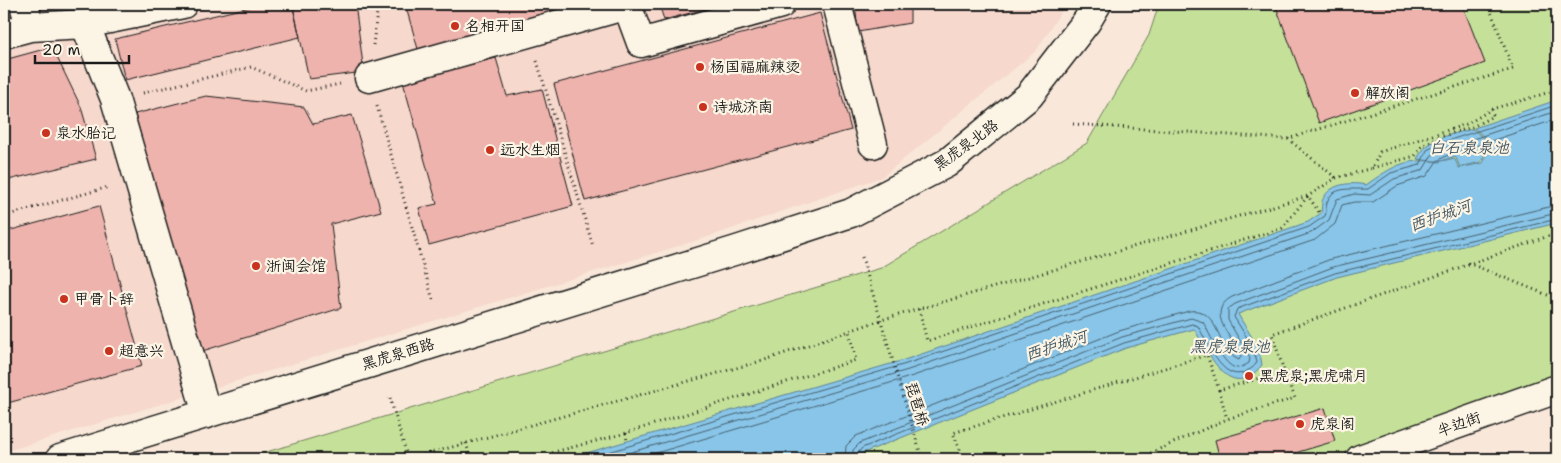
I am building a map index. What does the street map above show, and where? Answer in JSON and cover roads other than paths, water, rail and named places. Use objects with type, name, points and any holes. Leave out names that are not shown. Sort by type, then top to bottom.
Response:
[{"type":"street","points":[[4,34],[27,15],[85,24],[183,4]]},
{"type":"street","points":[[369,78],[628,5],[641,43],[781,4]]},
{"type":"street","points":[[837,4],[873,144]]},
{"type":"street","name":"黑虎泉北路","points":[[737,250],[851,212],[947,163],[1029,96],[1087,21],[1096,4]]},
{"type":"street","points":[[85,24],[115,99],[207,414]]},
{"type":"street","name":"黑虎泉西路","points":[[60,459],[737,250]]},
{"type":"street","name":"半边街","points":[[1360,459],[1557,389]]},
{"type":"water","points":[[1557,100],[1557,223],[1337,277],[1238,314],[1256,345],[1261,358],[1262,365],[1250,376],[1240,379],[1230,377],[1221,371],[1194,329],[1126,348],[863,453],[865,459],[566,459],[904,360],[1308,222],[1321,213],[1323,199],[1332,189],[1349,184],[1366,185],[1391,169],[1405,163],[1440,161],[1454,158],[1459,168],[1483,163],[1492,144],[1474,128]]},
{"type":"water","name":"白石泉泉池","points":[[1473,129],[1490,144],[1481,162],[1460,167],[1455,156],[1439,162],[1417,159],[1433,141]]},
{"type":"place","name":"名相开国","points":[[455,26]]},
{"type":"place","name":"杨国福麻辣烫","points":[[700,67]]},
{"type":"place","name":"解放阁","points":[[1355,93]]},
{"type":"place","name":"诗城济南","points":[[703,107]]},
{"type":"place","name":"泉水胎记","points":[[46,133]]},
{"type":"place","name":"远水生烟","points":[[490,150]]},
{"type":"place","name":"浙闽会馆","points":[[256,266]]},
{"type":"place","name":"甲骨卜辞","points":[[64,299]]},
{"type":"place","name":"超意兴","points":[[109,351]]},
{"type":"place","name":"黑虎泉;黑虎啸月","points":[[1249,376]]},
{"type":"place","name":"虎泉阁","points":[[1300,424]]},
{"type":"water label","name":"西护城河","points":[[1440,215]]},
{"type":"water label","name":"西护城河","points":[[1056,345]]},
{"type":"water label","name":"黑虎泉泉池","points":[[1230,346]]}]
